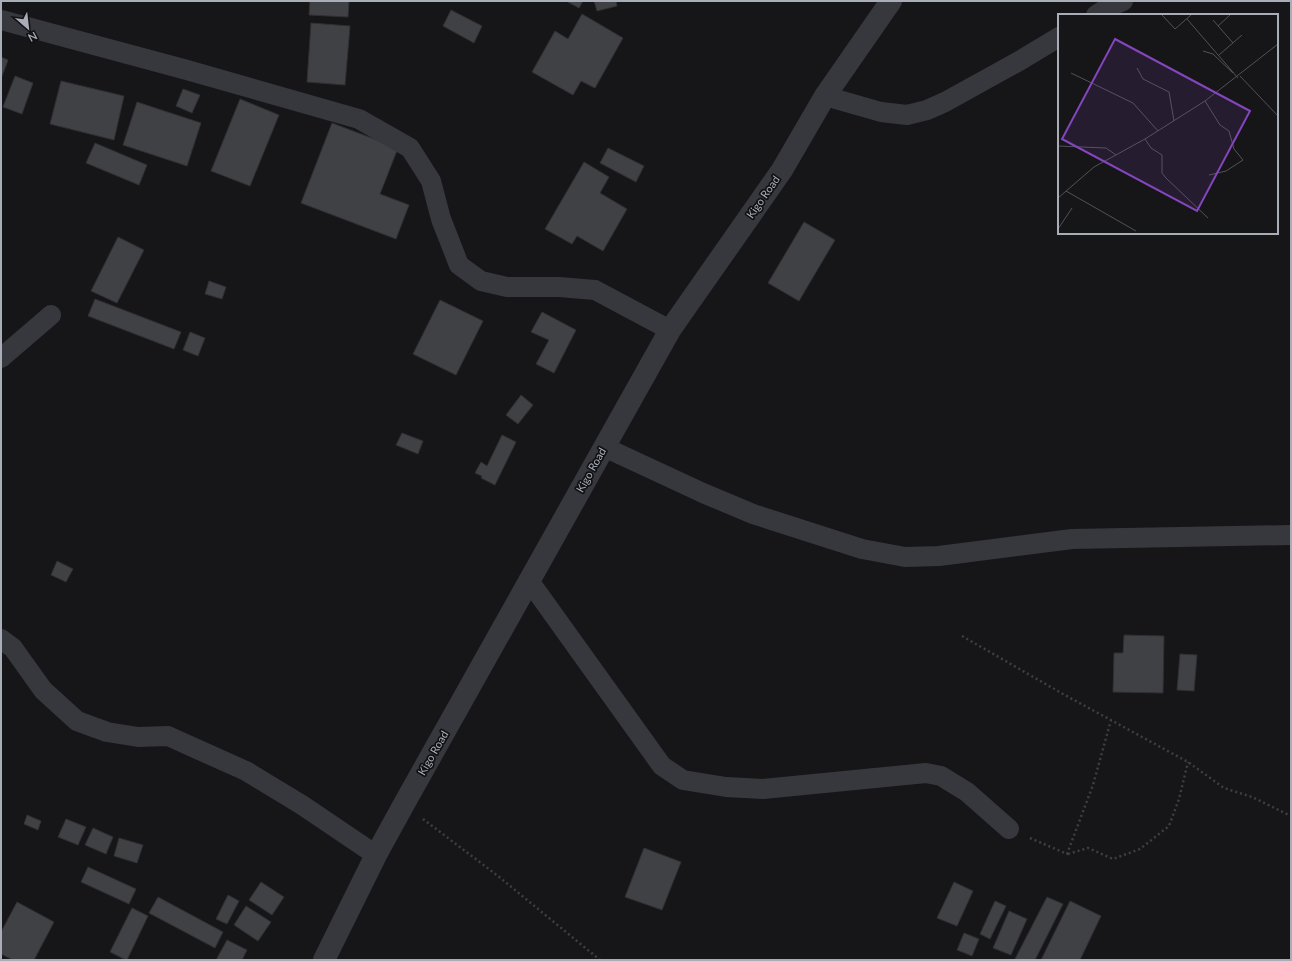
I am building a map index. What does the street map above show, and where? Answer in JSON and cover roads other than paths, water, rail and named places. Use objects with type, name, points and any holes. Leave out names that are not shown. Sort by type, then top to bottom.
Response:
[{"type":"street","name":"Kigo Road","points":[[324,960],[376,855],[404,804],[530,582],[670,330],[782,170],[825,96],[891,1]]},
{"type":"street","points":[[1098,14],[1123,1]]},
{"type":"street","points":[[1,20],[187,70],[359,119],[410,148],[431,181],[441,219],[459,265],[481,281],[507,287],[560,287],[595,290],[670,330]]},
{"type":"street","points":[[825,96],[881,112],[907,115],[927,110],[945,102],[1021,60],[1058,38]]},
{"type":"street","points":[[1,358],[51,315]]},
{"type":"street","points":[[604,447],[703,493],[753,514],[862,549],[905,557],[939,556],[1072,539],[1291,535]]},
{"type":"street","points":[[530,582],[662,766],[683,780],[726,787],[763,789],[926,773],[941,776],[967,792],[1009,829]]},
{"type":"street","points":[[1,638],[13,648],[44,690],[77,721],[108,732],[138,737],[168,736],[246,772],[302,805],[376,855]]}]
